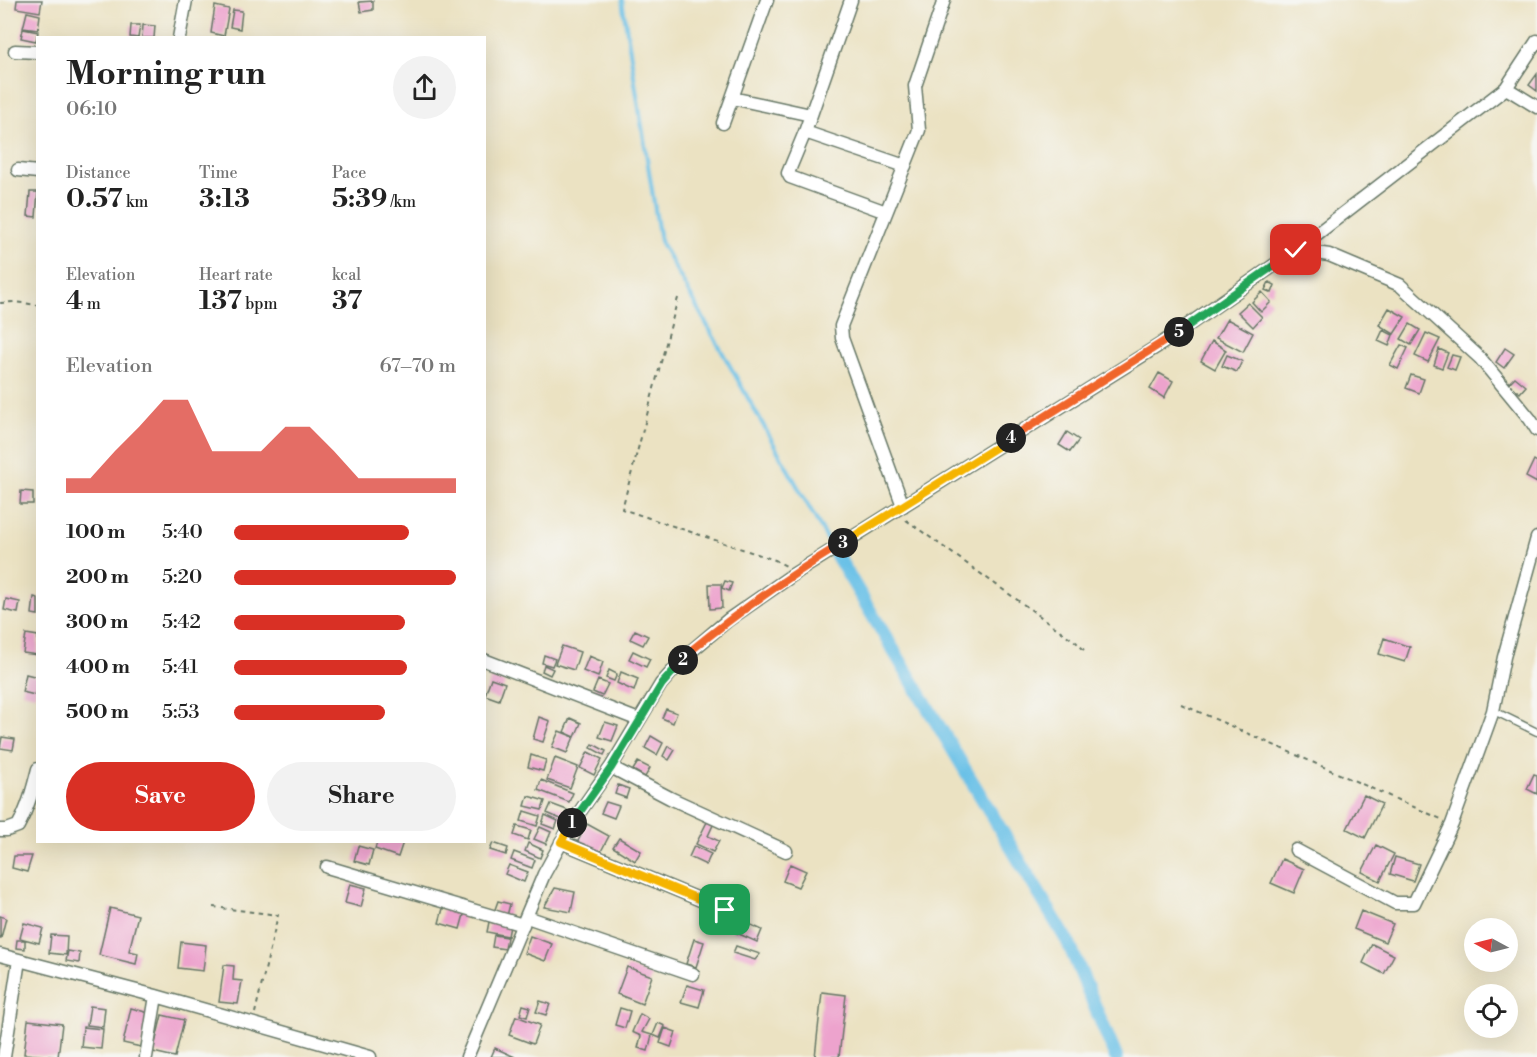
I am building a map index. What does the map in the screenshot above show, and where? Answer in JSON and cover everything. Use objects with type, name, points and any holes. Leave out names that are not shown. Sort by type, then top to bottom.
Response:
[{"type":"street","points":[[179,36],[186,0]]},
{"type":"street","points":[[723,123],[767,0]]},
{"type":"street","points":[[851,0],[805,132],[788,173],[790,177],[886,212]]},
{"type":"street","points":[[898,508],[842,338],[842,326],[919,130],[915,86],[944,0]]},
{"type":"street","points":[[467,1057],[544,874],[561,842],[611,768],[662,684],[688,653],[728,620],[794,574],[1161,344],[1296,250],[1506,88],[1537,41]]},
{"type":"street","points":[[15,51],[36,52]]},
{"type":"street","points":[[1506,88],[1537,107]]},
{"type":"street","points":[[732,98],[811,115]]},
{"type":"street","points":[[805,132],[904,166]]},
{"type":"street","points":[[18,170],[36,172]]},
{"type":"street","points":[[1296,250],[1329,255],[1400,285],[1480,358],[1530,418],[1537,430]]},
{"type":"street","points":[[1296,850],[1395,903],[1414,903],[1452,824],[1493,711],[1504,657],[1537,538]]},
{"type":"street","points":[[486,661],[639,720]]},
{"type":"street","points":[[611,768],[670,798],[786,851]]},
{"type":"street","points":[[0,830],[18,826],[25,814],[36,776]]},
{"type":"street","points":[[561,842],[725,910]]},
{"type":"street","points":[[327,867],[575,933],[693,974]]},
{"type":"street","points":[[0,955],[156,996],[370,1057]]},
{"type":"street","points":[[4,1057],[19,960]]},
{"type":"street","points":[[146,1057],[156,996]]},
{"type":"lane","points":[[1493,711],[1537,732]]},
{"type":"path","points":[[678,298],[622,508],[775,560],[789,568],[794,574]]},
{"type":"path","points":[[0,303],[36,305]]},
{"type":"path","points":[[898,508],[1086,652]]},
{"type":"path","points":[[1180,704],[1452,824]]},
{"type":"path","points":[[213,907],[278,915],[252,1024]]},
{"type":"building","points":[[17,0],[42,0],[40,12],[16,8]]},
{"type":"building","points":[[373,1],[373,10],[361,12],[359,2]]},
{"type":"building","points":[[215,6],[229,9],[224,36],[211,33]]},
{"type":"building","points":[[233,10],[242,11],[240,29],[230,27]]},
{"type":"building","points":[[27,12],[40,15],[38,30],[23,28]]},
{"type":"building","points":[[131,25],[140,25],[138,36],[130,36]]},
{"type":"building","points":[[143,25],[155,26],[154,36],[142,36]]},
{"type":"building","points":[[23,29],[38,32],[36,41],[21,38]]},
{"type":"building","points":[[1537,74],[1537,91],[1529,85]]},
{"type":"building","points":[[30,192],[36,192],[36,217],[28,216]]},
{"type":"building","points":[[1269,282],[1275,285],[1272,293],[1265,290]]},
{"type":"building","points":[[1262,292],[1271,302],[1261,312],[1252,302]]},
{"type":"building","points":[[1248,303],[1262,317],[1253,327],[1238,312]]},
{"type":"building","points":[[1389,308],[1405,317],[1394,334],[1379,325]]},
{"type":"building","points":[[1227,319],[1253,333],[1243,352],[1216,338]]},
{"type":"building","points":[[1410,324],[1420,330],[1411,345],[1401,339]]},
{"type":"building","points":[[1383,330],[1393,335],[1389,346],[1378,341]]},
{"type":"building","points":[[1426,333],[1440,339],[1428,362],[1415,356]]},
{"type":"building","points":[[1212,341],[1226,350],[1215,369],[1201,361]]},
{"type":"building","points":[[1401,345],[1408,348],[1398,369],[1390,365]]},
{"type":"building","points":[[1505,348],[1514,354],[1504,368],[1496,362]]},
{"type":"building","points":[[1439,349],[1448,353],[1442,368],[1434,365]]},
{"type":"building","points":[[1227,355],[1242,361],[1237,372],[1222,366]]},
{"type":"building","points":[[1452,355],[1460,357],[1455,370],[1447,367]]},
{"type":"building","points":[[1159,373],[1173,381],[1164,398],[1150,389]]},
{"type":"building","points":[[1411,375],[1424,379],[1419,393],[1406,388]]},
{"type":"building","points":[[1515,377],[1526,386],[1520,393],[1508,384]]},
{"type":"building","points":[[1067,432],[1079,440],[1070,452],[1059,445]]},
{"type":"building","points":[[1534,460],[1537,462],[1537,483],[1526,477]]},
{"type":"building","points":[[21,491],[33,492],[33,504],[20,504]]},
{"type":"building","points":[[725,581],[732,583],[729,591],[722,588]]},
{"type":"building","points":[[709,584],[721,584],[722,608],[710,609]]},
{"type":"building","points":[[34,597],[36,598],[36,615],[32,614]]},
{"type":"building","points":[[6,599],[20,602],[18,613],[4,610]]},
{"type":"building","points":[[635,630],[648,636],[643,645],[630,639]]},
{"type":"building","points":[[26,634],[36,636],[36,655],[23,653]]},
{"type":"building","points":[[1384,638],[1410,647],[1405,662],[1379,654]]},
{"type":"building","points":[[562,646],[580,652],[574,670],[555,664]]},
{"type":"building","points":[[633,651],[650,659],[646,667],[629,659]]},
{"type":"building","points":[[544,655],[555,659],[552,666],[542,663]]},
{"type":"building","points":[[589,656],[603,662],[598,677],[583,671]]},
{"type":"building","points":[[544,665],[553,669],[550,675],[542,671]]},
{"type":"building","points":[[609,670],[617,674],[614,681],[606,678]]},
{"type":"building","points":[[621,672],[638,679],[634,691],[617,683]]},
{"type":"building","points":[[26,674],[36,676],[35,695],[22,692]]},
{"type":"building","points":[[491,678],[505,683],[499,700],[486,695]]},
{"type":"building","points":[[598,680],[608,684],[602,696],[593,692]]},
{"type":"building","points":[[666,709],[677,713],[673,723],[662,718]]},
{"type":"building","points":[[539,717],[550,721],[543,742],[533,739]]},
{"type":"building","points":[[570,718],[581,723],[575,737],[564,732]]},
{"type":"building","points":[[605,722],[618,726],[612,741],[599,737]]},
{"type":"building","points":[[559,731],[574,737],[567,753],[552,747]]},
{"type":"building","points":[[651,736],[663,743],[657,755],[645,748]]},
{"type":"building","points":[[2,737],[15,739],[13,750],[0,748]]},
{"type":"building","points":[[593,744],[606,751],[604,755],[591,748]]},
{"type":"building","points":[[668,746],[675,750],[669,760],[663,756]]},
{"type":"building","points":[[588,752],[602,759],[594,775],[580,768]]},
{"type":"building","points":[[531,755],[546,760],[543,771],[528,767]]},
{"type":"building","points":[[555,758],[578,767],[570,788],[547,780]]},
{"type":"building","points":[[638,762],[650,768],[645,777],[633,770]]},
{"type":"building","points":[[1534,774],[1537,775],[1537,794],[1527,789]]},
{"type":"building","points":[[541,780],[573,793],[569,802],[538,790]]},
{"type":"building","points":[[618,785],[629,789],[626,798],[615,794]]},
{"type":"building","points":[[1364,795],[1382,804],[1365,838],[1347,829]]},
{"type":"building","points":[[528,796],[545,801],[542,810],[525,806]]},
{"type":"building","points":[[606,802],[619,806],[614,818],[601,813]]},
{"type":"building","points":[[551,804],[567,810],[563,820],[547,813]]},
{"type":"building","points":[[524,811],[540,816],[537,826],[521,821]]},
{"type":"building","points":[[545,815],[558,821],[555,829],[542,824]]},
{"type":"building","points":[[707,822],[713,825],[708,836],[719,841],[713,852],[696,844]]},
{"type":"building","points":[[587,824],[609,836],[599,855],[577,843]]},
{"type":"building","points":[[517,826],[531,830],[528,840],[514,835]]},
{"type":"building","points":[[540,827],[551,832],[546,844],[534,839]]},
{"type":"building","points":[[619,838],[641,851],[635,861],[613,847]]},
{"type":"building","points":[[377,843],[403,843],[398,857],[375,849]]},
{"type":"building","points":[[493,843],[508,848],[506,855],[490,850]]},
{"type":"building","points":[[528,843],[543,850],[540,858],[525,851]]},
{"type":"building","points":[[1376,845],[1394,854],[1380,881],[1362,872]]},
{"type":"building","points":[[358,846],[373,850],[369,865],[354,861]]},
{"type":"building","points":[[694,846],[711,854],[706,865],[689,857]]},
{"type":"building","points":[[514,852],[535,860],[532,868],[511,860]]},
{"type":"building","points":[[14,856],[32,856],[27,872],[12,868]]},
{"type":"building","points":[[1395,857],[1419,864],[1413,881],[1390,874]]},
{"type":"building","points":[[1282,859],[1304,869],[1294,893],[1271,883]]},
{"type":"building","points":[[790,864],[806,871],[798,887],[783,881]]},
{"type":"building","points":[[509,865],[528,872],[524,882],[505,874]]},
{"type":"building","points":[[350,884],[366,888],[361,907],[345,903]]},
{"type":"building","points":[[555,888],[575,892],[571,912],[544,907]]},
{"type":"building","points":[[498,901],[510,904],[507,916],[494,912]]},
{"type":"building","points":[[444,905],[465,911],[460,929],[439,923]]},
{"type":"building","points":[[110,908],[138,915],[129,951],[138,953],[136,964],[99,955]]},
{"type":"building","points":[[1361,911],[1393,924],[1385,942],[1354,929]]},
{"type":"building","points":[[0,916],[6,918],[1,938],[0,938]]},
{"type":"building","points":[[738,919],[762,930],[757,942],[732,931]]},
{"type":"building","points":[[489,922],[510,926],[508,936],[487,932]]},
{"type":"building","points":[[24,923],[43,928],[39,943],[20,938]]},
{"type":"building","points":[[51,935],[67,936],[66,955],[49,953]]},
{"type":"building","points":[[494,935],[507,937],[505,949],[492,947]]},
{"type":"building","points":[[530,936],[552,944],[545,961],[524,953]]},
{"type":"building","points":[[694,939],[704,942],[696,967],[686,964]]},
{"type":"building","points":[[17,940],[25,940],[25,949],[16,948]]},
{"type":"building","points":[[181,942],[206,945],[203,971],[178,968]]},
{"type":"building","points":[[1372,944],[1394,955],[1384,974],[1363,963]]},
{"type":"building","points":[[736,946],[760,954],[755,960],[733,953]]},
{"type":"building","points":[[68,951],[80,953],[79,963],[66,961]]},
{"type":"building","points":[[224,965],[234,966],[233,980],[242,981],[238,1004],[219,1002]]},
{"type":"building","points":[[627,967],[652,976],[642,1004],[617,994]]},
{"type":"building","points":[[687,985],[704,990],[699,1007],[681,1002]]},
{"type":"building","points":[[822,992],[846,995],[839,1057],[815,1057]]},
{"type":"building","points":[[540,1001],[550,1004],[546,1015],[536,1012]]},
{"type":"building","points":[[523,1005],[530,1007],[527,1017],[520,1015]]},
{"type":"building","points":[[90,1006],[105,1008],[103,1027],[87,1025]]},
{"type":"building","points":[[131,1008],[149,1013],[141,1047],[123,1043]]},
{"type":"building","points":[[620,1008],[630,1011],[625,1028],[615,1025]]},
{"type":"building","points":[[640,1014],[649,1019],[642,1032],[652,1035],[648,1051],[638,1048],[641,1036],[632,1032]]},
{"type":"building","points":[[162,1015],[184,1020],[175,1057],[153,1052]]},
{"type":"building","points":[[516,1016],[540,1025],[533,1044],[509,1035]]},
{"type":"building","points":[[28,1020],[62,1024],[58,1057],[24,1054]]},
{"type":"building","points":[[658,1023],[665,1026],[660,1038],[653,1035]]},
{"type":"building","points":[[83,1027],[103,1029],[101,1049],[81,1047]]},
{"type":"building","points":[[665,1028],[676,1032],[671,1047],[660,1043]]},
{"type":"building","points":[[495,1048],[515,1057],[491,1057]]},
{"type":"waterway","points":[[622,0],[660,241],[832,548]]},
{"type":"waterway","points":[[833,549],[1068,942],[1116,1057]]},
{"type":"route","points":[[725,910],[561,842],[611,768],[662,684],[688,653],[728,620],[794,574],[1161,344],[1296,250]]}]
